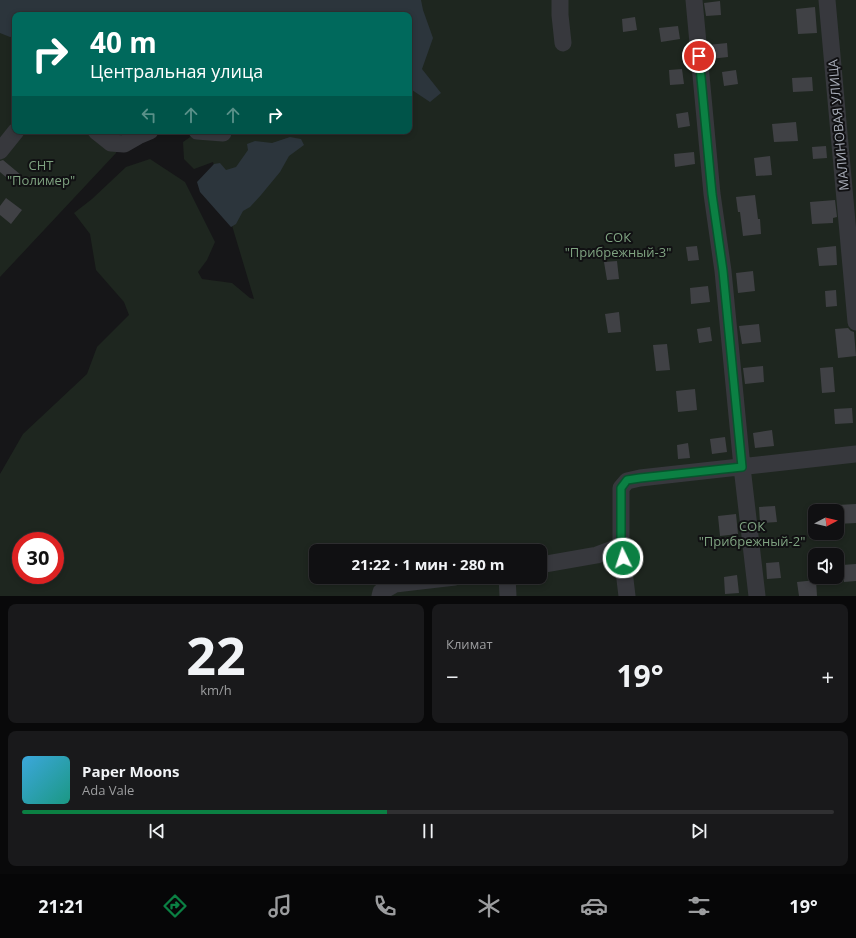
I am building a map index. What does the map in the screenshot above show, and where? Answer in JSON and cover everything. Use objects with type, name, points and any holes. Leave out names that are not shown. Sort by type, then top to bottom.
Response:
[{"type":"street","points":[[560,0],[563,43]]},
{"type":"street","points":[[694,0],[712,194],[723,271],[742,467],[757,596]]},
{"type":"street","name":"МАЛИНОВАЯ УЛИЦА","points":[[827,0],[856,322]]},
{"type":"street","points":[[0,151],[14,134]]},
{"type":"street","points":[[100,134],[111,142],[124,144],[143,134]]},
{"type":"street","points":[[627,596],[621,546],[621,488],[627,480],[856,454]]},
{"type":"street","points":[[547,564],[597,555],[621,546]]},
{"type":"street","points":[[380,594],[395,584]]},
{"type":"street","points":[[507,584],[508,596]]},
{"type":"green space","name":"СОК \"Прибрежный-3\"","points":[[0,0],[856,0],[856,596],[0,596],[0,474],[23,434],[87,374],[97,347],[129,315],[124,302],[96,270],[90,234],[74,213],[92,199],[126,167],[150,159],[185,182],[215,242],[207,260],[198,272],[202,279],[232,283],[250,298],[254,299],[213,162],[194,169],[184,159],[183,142],[195,134],[412,134],[412,12],[12,12],[12,134],[123,134],[118,140],[116,153],[0,277]]},
{"type":"shaded area","points":[[0,0],[421,0],[433,38],[422,69],[441,93],[430,102],[412,90],[412,12],[12,12],[12,37],[0,33]]},
{"type":"shaded area","points":[[290,137],[301,139],[304,145],[289,156],[280,172],[250,207],[243,211],[236,224],[231,227],[200,192],[197,182],[214,164],[220,163],[226,170],[236,167],[248,150],[247,144],[255,141],[272,143]]},
{"type":"building","points":[[720,1],[721,15],[706,16],[704,3]]},
{"type":"building","points":[[815,7],[817,33],[798,34],[796,9]]},
{"type":"building","points":[[635,17],[637,30],[623,32],[622,19]]},
{"type":"building","points":[[678,26],[680,39],[661,42],[659,28]]},
{"type":"building","points":[[727,43],[728,57],[710,59],[708,45]]},
{"type":"building","points":[[682,69],[684,84],[670,85],[669,70]]},
{"type":"building","points":[[736,70],[738,84],[724,86],[722,72]]},
{"type":"building","points":[[812,77],[813,91],[793,92],[792,78]]},
{"type":"building","points":[[688,112],[690,126],[678,128],[676,114]]},
{"type":"building","points":[[796,122],[798,141],[774,142],[772,124]]},
{"type":"building","points":[[826,146],[827,158],[813,159],[812,147]]},
{"type":"building","points":[[694,152],[695,164],[675,167],[674,154]]},
{"type":"building","points":[[770,156],[772,175],[756,176],[754,158]]},
{"type":"building","points":[[3,160],[21,175],[14,184],[0,172],[0,161]]},
{"type":"building","points":[[755,195],[758,219],[760,219],[761,234],[743,236],[740,212],[738,212],[736,197]]},
{"type":"building","points":[[6,198],[22,210],[11,224],[0,215],[0,206]]},
{"type":"building","points":[[835,200],[837,217],[833,218],[833,223],[812,224],[810,202]]},
{"type":"building","points":[[697,246],[699,260],[688,261],[686,247]]},
{"type":"building","points":[[836,246],[837,265],[819,266],[817,248]]},
{"type":"building","points":[[617,261],[619,279],[607,280],[604,262]]},
{"type":"building","points":[[753,271],[755,291],[738,293],[736,273]]},
{"type":"building","points":[[708,286],[710,302],[691,304],[690,288]]},
{"type":"building","points":[[836,290],[837,306],[826,307],[825,291]]},
{"type":"building","points":[[619,312],[621,332],[608,333],[605,314]]},
{"type":"building","points":[[759,324],[761,342],[742,344],[739,326]]},
{"type":"building","points":[[710,327],[712,341],[699,343],[697,329]]},
{"type":"building","points":[[848,328],[854,332],[856,356],[838,358],[835,329]]},
{"type":"building","points":[[667,344],[670,370],[656,371],[653,345]]},
{"type":"building","points":[[763,366],[764,382],[745,384],[743,368]]},
{"type":"building","points":[[833,367],[835,392],[822,393],[820,368]]},
{"type":"building","points":[[695,389],[697,410],[678,412],[676,391]]},
{"type":"building","points":[[852,408],[853,423],[835,424],[834,409]]},
{"type":"building","points":[[772,430],[774,446],[755,448],[753,433]]},
{"type":"building","points":[[725,437],[727,452],[712,454],[710,439]]},
{"type":"building","points":[[688,443],[690,458],[678,459],[677,445]]},
{"type":"building","points":[[856,504],[856,523],[844,524],[844,505]]},
{"type":"building","points":[[775,506],[777,522],[760,523],[759,507]]},
{"type":"building","points":[[736,514],[738,534],[720,536],[718,516]]},
{"type":"building","points":[[779,562],[781,578],[767,579],[766,563]]},
{"type":"building","points":[[856,564],[856,581],[844,582],[844,565]]},
{"type":"building","points":[[737,575],[739,593],[725,594],[724,577]]},
{"type":"building","points":[[808,581],[808,584],[816,584],[817,596],[799,596],[797,582]]},
{"type":"route","points":[[623,558],[621,546],[621,488],[627,480],[742,467],[723,271],[712,194],[699,56]]},
{"type":"park label","name":"СНТ \"Полимер\"","points":[[41,172]]},
{"type":"park label","name":"СОК \"Прибрежный-2\"","points":[[752,534]]}]
